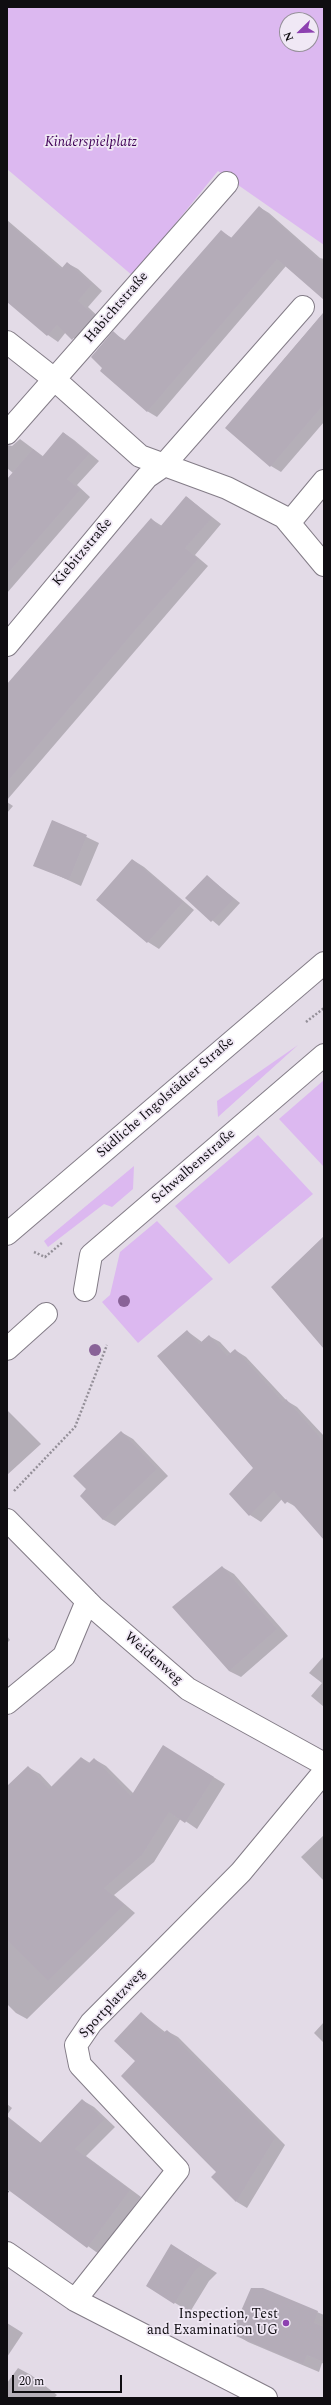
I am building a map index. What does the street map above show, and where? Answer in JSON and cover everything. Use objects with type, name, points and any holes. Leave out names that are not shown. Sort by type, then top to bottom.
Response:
[{"type":"street","name":"Habichtstraße","points":[[7,433],[227,183]]},
{"type":"street","name":"Kiebitzstraße","points":[[7,645],[147,477],[163,466],[303,307]]},
{"type":"street","points":[[7,342],[54,378],[140,456],[163,466],[227,488],[284,517],[324,565]]},
{"type":"street","points":[[289,523],[324,481]]},
{"type":"street","name":"Südliche Ingolstädter Straße","points":[[7,1234],[324,962]]},
{"type":"street","name":"Schwalbenstraße","points":[[85,1290],[91,1255],[324,1055]]},
{"type":"street","points":[[7,1349],[46,1314]]},
{"type":"street","name":"Weidenweg","points":[[7,1520],[87,1601],[188,1689],[324,1764]]},
{"type":"street","points":[[7,1703],[64,1656],[87,1601]]},
{"type":"street","name":"Sportplatzweg","points":[[75,2300],[178,2170],[80,2065],[76,2045],[91,2023],[241,1872],[324,1772]]},
{"type":"street","points":[[7,2253],[75,2300],[266,2398]]},
{"type":"path","points":[[12,1493],[75,1427],[107,1345]]},
{"type":"green space","name":"Kinderspielplatz","points":[[7,7],[324,7],[324,245],[218,171],[133,276],[7,169]]},
{"type":"green space","points":[[298,1045],[218,1117],[217,1101]]},
{"type":"green space","points":[[324,1080],[324,1167],[279,1119]]},
{"type":"green space","points":[[258,1135],[313,1194],[229,1264],[175,1206]]},
{"type":"green space","points":[[134,1166],[133,1189],[112,1207],[104,1204],[48,1247],[44,1241]]},
{"type":"green space","points":[[157,1221],[213,1279],[138,1343],[102,1302],[110,1295],[120,1252]]},
{"type":"building","points":[[259,206],[324,264],[324,300],[277,259],[147,412],[100,371],[102,368],[91,357],[113,331],[124,341],[221,230],[231,238]]},
{"type":"building","points":[[7,222],[61,269],[67,262],[92,284],[78,301],[94,315],[72,340],[57,325],[47,336],[7,302]]},
{"type":"building","points":[[324,312],[324,404],[270,467],[225,428]]},
{"type":"building","points":[[63,432],[89,454],[67,479],[80,490],[7,574],[7,479],[33,449],[42,457]]},
{"type":"building","points":[[186,496],[212,518],[185,548],[198,559],[136,629],[7,782],[7,684],[151,518],[160,527]]},
{"type":"building","points":[[52,820],[87,835],[69,880],[33,866]]},
{"type":"building","points":[[132,859],[183,902],[147,943],[96,900]]},
{"type":"building","points":[[207,875],[234,899],[211,922],[185,898]]},
{"type":"building","points":[[324,1236],[324,1349],[271,1287]]},
{"type":"building","points":[[187,1330],[199,1344],[209,1335],[227,1356],[235,1349],[283,1402],[286,1399],[324,1442],[324,1540],[289,1500],[285,1504],[274,1491],[249,1516],[229,1494],[253,1468],[157,1356]]},
{"type":"building","points":[[121,1431],[157,1469],[103,1520],[80,1496],[86,1489],[73,1476]]},
{"type":"building","points":[[222,1566],[277,1629],[229,1671],[172,1607]]},
{"type":"building","points":[[163,1745],[214,1777],[185,1823],[169,1812],[142,1855],[104,1888],[124,1905],[48,1981],[7,1940],[7,1786],[28,1766],[49,1789],[81,1757],[88,1764],[94,1758],[131,1796]]},
{"type":"building","points":[[141,2012],[163,2033],[167,2030],[275,2138],[236,2202],[211,2177],[216,2172],[121,2076],[135,2061],[114,2041]]},
{"type":"building","points":[[82,2099],[104,2120],[75,2149],[130,2190],[87,2248],[7,2189],[7,2117],[40,2143]]},
{"type":"building","points":[[171,2244],[202,2264],[194,2272],[174,2304],[146,2286]]},
{"type":"building","points":[[251,2288],[263,2288],[318,2311],[314,2323],[324,2327],[324,2362],[307,2355],[303,2364],[231,2334]]},
{"type":"place","name":"Inspection, Test and Examination UG","points":[[286,2323]]}]
